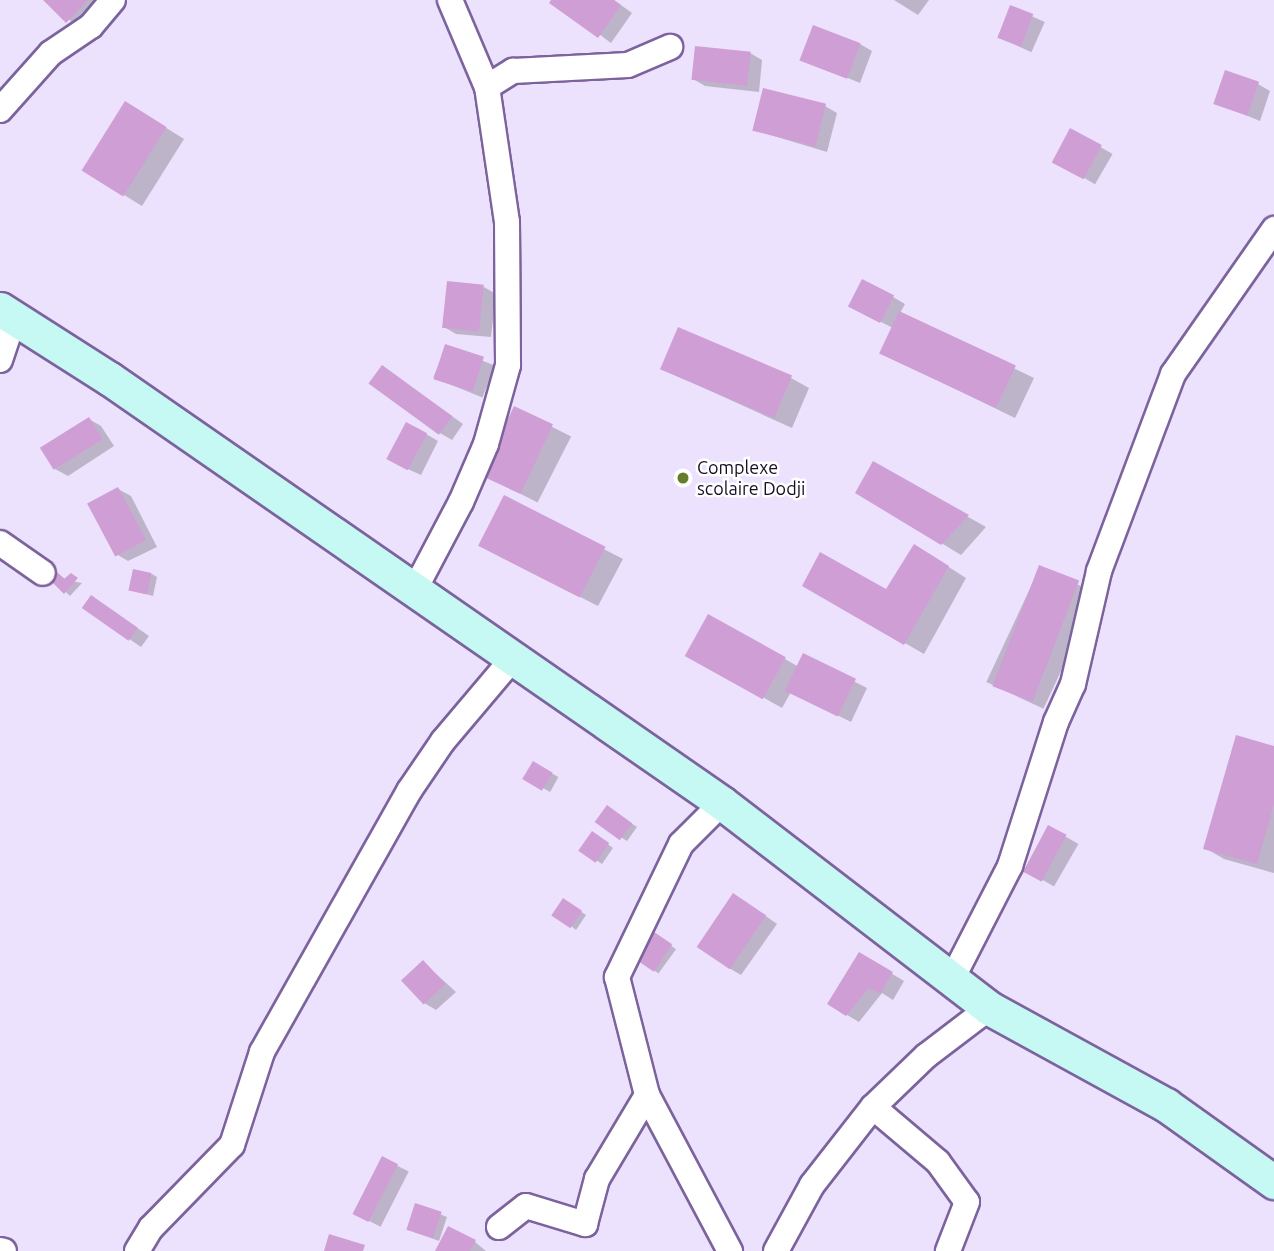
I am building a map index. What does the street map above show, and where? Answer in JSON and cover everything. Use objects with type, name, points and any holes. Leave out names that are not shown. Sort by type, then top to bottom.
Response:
[{"type":"main road","points":[[7,313],[110,379],[722,803],[989,1008],[1166,1105],[1274,1182]]},
{"type":"street","points":[[0,110],[51,53],[91,26],[113,0]]},
{"type":"street","points":[[414,591],[461,502],[486,444],[508,365],[507,222],[486,87],[450,0]]},
{"type":"street","points":[[486,87],[513,71],[628,65],[670,47]]},
{"type":"street","points":[[952,979],[1010,866],[1056,722],[1073,684],[1099,571],[1173,374],[1274,229]]},
{"type":"street","points":[[0,360],[7,313]]},
{"type":"street","points":[[0,543],[43,573]]},
{"type":"street","points":[[137,1251],[151,1228],[232,1145],[274,1028],[370,867],[410,791],[443,741],[514,657]]},
{"type":"street","points":[[722,803],[681,844],[617,977],[647,1095],[730,1251]]},
{"type":"street","points":[[776,1251],[812,1185],[873,1107],[926,1056],[989,1008]]},
{"type":"street","points":[[499,1227],[526,1206],[585,1224],[597,1179],[647,1095]]},
{"type":"street","points":[[873,1107],[938,1162],[967,1202],[948,1251]]},
{"type":"building","points":[[43,0],[88,0],[66,23]]},
{"type":"building","points":[[551,0],[614,0],[621,5],[598,38],[549,3]]},
{"type":"building","points":[[1010,5],[1033,14],[1021,47],[997,38]]},
{"type":"building","points":[[813,25],[861,43],[847,79],[799,60]]},
{"type":"building","points":[[695,46],[751,52],[747,86],[691,80]]},
{"type":"building","points":[[1225,70],[1259,82],[1247,116],[1213,104]]},
{"type":"building","points":[[763,88],[826,104],[815,146],[752,131]]},
{"type":"building","points":[[125,101],[167,127],[123,197],[82,171]]},
{"type":"building","points":[[1070,128],[1102,145],[1083,179],[1052,162]]},
{"type":"building","points":[[862,279],[894,295],[880,323],[848,307]]},
{"type":"building","points":[[447,281],[484,285],[479,332],[442,328]]},
{"type":"building","points":[[899,311],[1016,366],[996,408],[879,354]]},
{"type":"building","points":[[678,327],[792,375],[774,418],[660,369]]},
{"type":"building","points":[[445,344],[484,357],[473,392],[434,379]]},
{"type":"building","points":[[382,365],[452,416],[439,435],[368,384]]},
{"type":"building","points":[[514,406],[553,424],[520,494],[481,476]]},
{"type":"building","points":[[89,417],[103,439],[54,470],[40,448]]},
{"type":"building","points":[[406,422],[427,433],[407,470],[386,459]]},
{"type":"building","points":[[873,461],[969,515],[941,545],[855,493]]},
{"type":"building","points":[[118,487],[146,540],[115,556],[87,503]]},
{"type":"building","points":[[504,495],[606,547],[580,598],[478,546]]},
{"type":"building","points":[[914,544],[949,566],[904,645],[802,586],[820,552],[886,589]]},
{"type":"building","points":[[50,565],[64,579],[71,573],[78,578],[64,594],[43,573]]},
{"type":"building","points":[[1039,565],[1079,580],[1033,702],[992,686]]},
{"type":"building","points":[[133,569],[152,573],[147,594],[128,591]]},
{"type":"building","points":[[91,595],[138,628],[129,641],[82,608]]},
{"type":"building","points":[[708,614],[786,657],[763,699],[685,656]]},
{"type":"building","points":[[803,653],[856,679],[838,717],[785,691]]},
{"type":"building","points":[[1236,735],[1274,746],[1274,804],[1257,864],[1203,849]]},
{"type":"building","points":[[533,761],[553,773],[542,791],[522,779]]},
{"type":"building","points":[[607,805],[632,823],[620,840],[595,822]]},
{"type":"building","points":[[1048,825],[1067,835],[1042,882],[1023,872]]},
{"type":"building","points":[[592,831],[609,843],[595,863],[578,851]]},
{"type":"building","points":[[733,893],[766,915],[730,969],[697,947]]},
{"type":"building","points":[[563,898],[582,911],[570,928],[551,915]]},
{"type":"building","points":[[654,932],[672,944],[654,972],[636,959]]},
{"type":"building","points":[[859,952],[893,972],[880,994],[869,988],[846,1016],[827,1004]]},
{"type":"building","points":[[423,960],[446,984],[424,1005],[401,980]]},
{"type":"building","points":[[382,1156],[398,1164],[369,1222],[352,1214]]},
{"type":"building","points":[[415,1203],[442,1212],[433,1238],[406,1230]]},
{"type":"building","points":[[448,1226],[476,1240],[470,1251],[435,1251]]},
{"type":"building","points":[[329,1234],[365,1245],[363,1251],[324,1251]]},
{"type":"place","name":"Complexe scolaire Dodji","points":[[683,478]]}]
